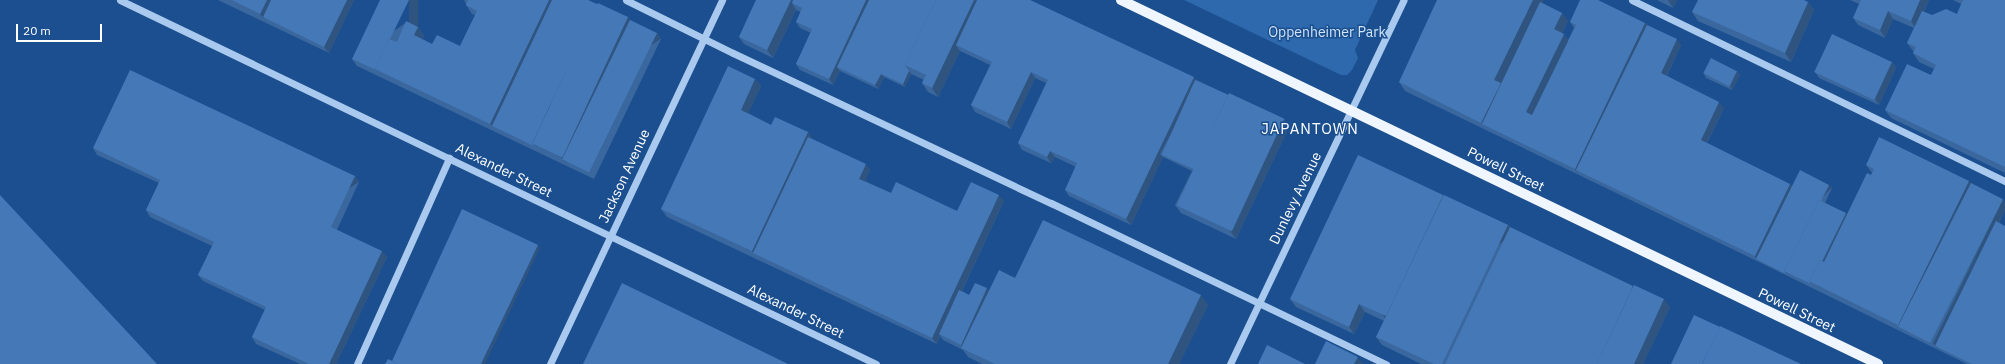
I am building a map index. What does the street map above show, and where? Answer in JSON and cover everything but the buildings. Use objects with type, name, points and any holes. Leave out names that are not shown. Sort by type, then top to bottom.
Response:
[{"type":"main road","name":"Powell Street","points":[[1121,0],[1878,364]]},
{"type":"street","name":"Alexander Street","points":[[120,0],[876,364]]},
{"type":"street","points":[[626,0],[1386,364]]},
{"type":"street","name":"Jackson Avenue","points":[[550,364],[722,0]]},
{"type":"street","name":"Dunlevy Avenue","points":[[1230,364],[1404,0]]},
{"type":"street","points":[[1632,0],[2005,180]]},
{"type":"street","points":[[357,364],[449,158]]},
{"type":"green space","name":"Oppenheimer Park","points":[[1184,0],[1378,0],[1355,50],[1358,58],[1352,70],[1347,75],[1341,75]]},
{"type":"district","name":"JAPANTOWN","points":[[1310,129]]}]
